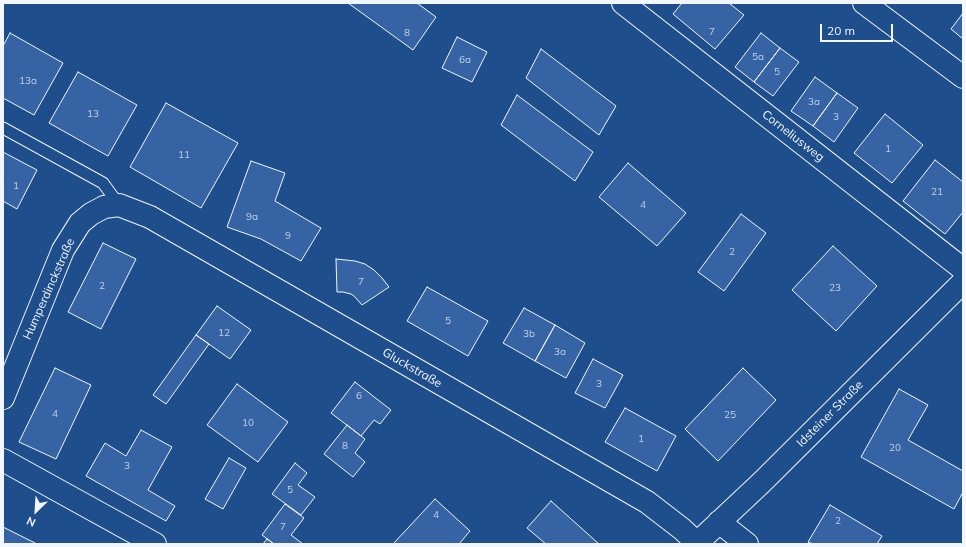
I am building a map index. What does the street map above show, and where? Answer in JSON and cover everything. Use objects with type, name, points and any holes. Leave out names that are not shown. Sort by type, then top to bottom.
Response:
[{"type":"street","name":"Corneliusweg","points":[[623,3],[963,269]]},
{"type":"street","points":[[864,3],[963,77]]},
{"type":"street","name":"Humperdinckstraße","points":[[3,398],[64,250],[80,223],[91,214],[104,207],[119,205]]},
{"type":"street","name":"Gluckstraße","points":[[119,205],[150,218],[647,502],[682,530],[696,544]]},
{"type":"street","name":"Idsteiner Straße","points":[[696,544],[761,483],[963,282]]},
{"type":"street","points":[[3,460],[155,544]]},
{"type":"street","points":[[719,522],[747,544]]},
{"type":"lane","points":[[3,128],[103,183],[119,205]]},
{"type":"building","points":[[348,3],[417,3],[436,17],[413,50]]},
{"type":"building","points":[[682,3],[729,3],[744,15],[715,49],[673,14]]},
{"type":"building","points":[[963,13],[963,39],[951,29]]},
{"type":"building","points":[[10,33],[63,63],[34,115],[3,98],[3,46]]},
{"type":"building","points":[[761,33],[780,48],[754,82],[735,67]]},
{"type":"building","points":[[457,37],[487,52],[472,82],[442,68]]},
{"type":"building","points":[[780,48],[799,62],[773,96],[754,82]]},
{"type":"building","points":[[541,49],[616,106],[599,135],[526,78]]},
{"type":"building","points":[[78,72],[137,105],[108,156],[49,123]]},
{"type":"building","points":[[815,77],[837,93],[813,126],[791,111]]},
{"type":"building","points":[[837,93],[858,108],[834,142],[813,126]]},
{"type":"building","points":[[517,95],[593,152],[575,181],[501,125]]},
{"type":"building","points":[[166,103],[238,143],[201,208],[130,167]]},
{"type":"building","points":[[885,114],[923,145],[892,183],[854,153]]},
{"type":"building","points":[[3,152],[37,170],[17,209],[3,201]]},
{"type":"building","points":[[935,160],[963,182],[963,212],[945,234],[903,201]]},
{"type":"building","points":[[251,161],[285,173],[275,201],[321,228],[301,261],[261,239],[227,227]]},
{"type":"building","points":[[628,163],[686,213],[657,246],[599,197]]},
{"type":"building","points":[[741,214],[766,233],[724,291],[698,272]]},
{"type":"building","points":[[103,243],[136,259],[101,329],[68,312]]},
{"type":"building","points":[[833,246],[877,286],[836,331],[792,290]]},
{"type":"building","points":[[336,259],[355,261],[365,264],[374,270],[389,287],[362,305],[351,294],[337,292]]},
{"type":"building","points":[[427,287],[488,321],[468,356],[407,321]]},
{"type":"building","points":[[217,306],[251,330],[230,359],[196,335]]},
{"type":"building","points":[[524,308],[555,325],[535,361],[503,343]]},
{"type":"building","points":[[555,325],[585,343],[566,378],[535,361]]},
{"type":"building","points":[[196,335],[209,344],[166,404],[153,395]]},
{"type":"building","points":[[593,359],[623,375],[605,408],[575,393]]},
{"type":"building","points":[[55,368],[91,385],[56,459],[19,442]]},
{"type":"building","points":[[743,368],[776,400],[718,461],[685,429]]},
{"type":"building","points":[[355,382],[391,410],[380,424],[374,420],[361,436],[331,413]]},
{"type":"building","points":[[237,384],[288,422],[258,462],[207,425]]},
{"type":"building","points":[[899,389],[928,405],[908,440],[963,471],[963,492],[954,509],[861,457]]},
{"type":"building","points":[[625,408],[676,436],[657,471],[605,442]]},
{"type":"building","points":[[347,425],[365,439],[355,453],[365,462],[353,477],[324,454]]},
{"type":"building","points":[[141,430],[172,447],[148,490],[175,506],[166,521],[86,476],[105,443],[126,456]]},
{"type":"building","points":[[229,458],[246,468],[223,509],[205,499]]},
{"type":"building","points":[[295,463],[307,473],[298,485],[315,497],[301,515],[272,494]]},
{"type":"building","points":[[435,499],[470,531],[459,544],[393,544]]},
{"type":"building","points":[[551,501],[599,544],[546,544],[527,528]]},
{"type":"building","points":[[285,504],[304,518],[291,535],[303,544],[274,544],[262,535]]},
{"type":"building","points":[[830,505],[882,536],[877,544],[813,544],[808,542]]},
{"type":"building","points":[[3,527],[37,544],[3,544]]},
{"type":"building","points":[[267,539],[274,544],[263,544]]}]
